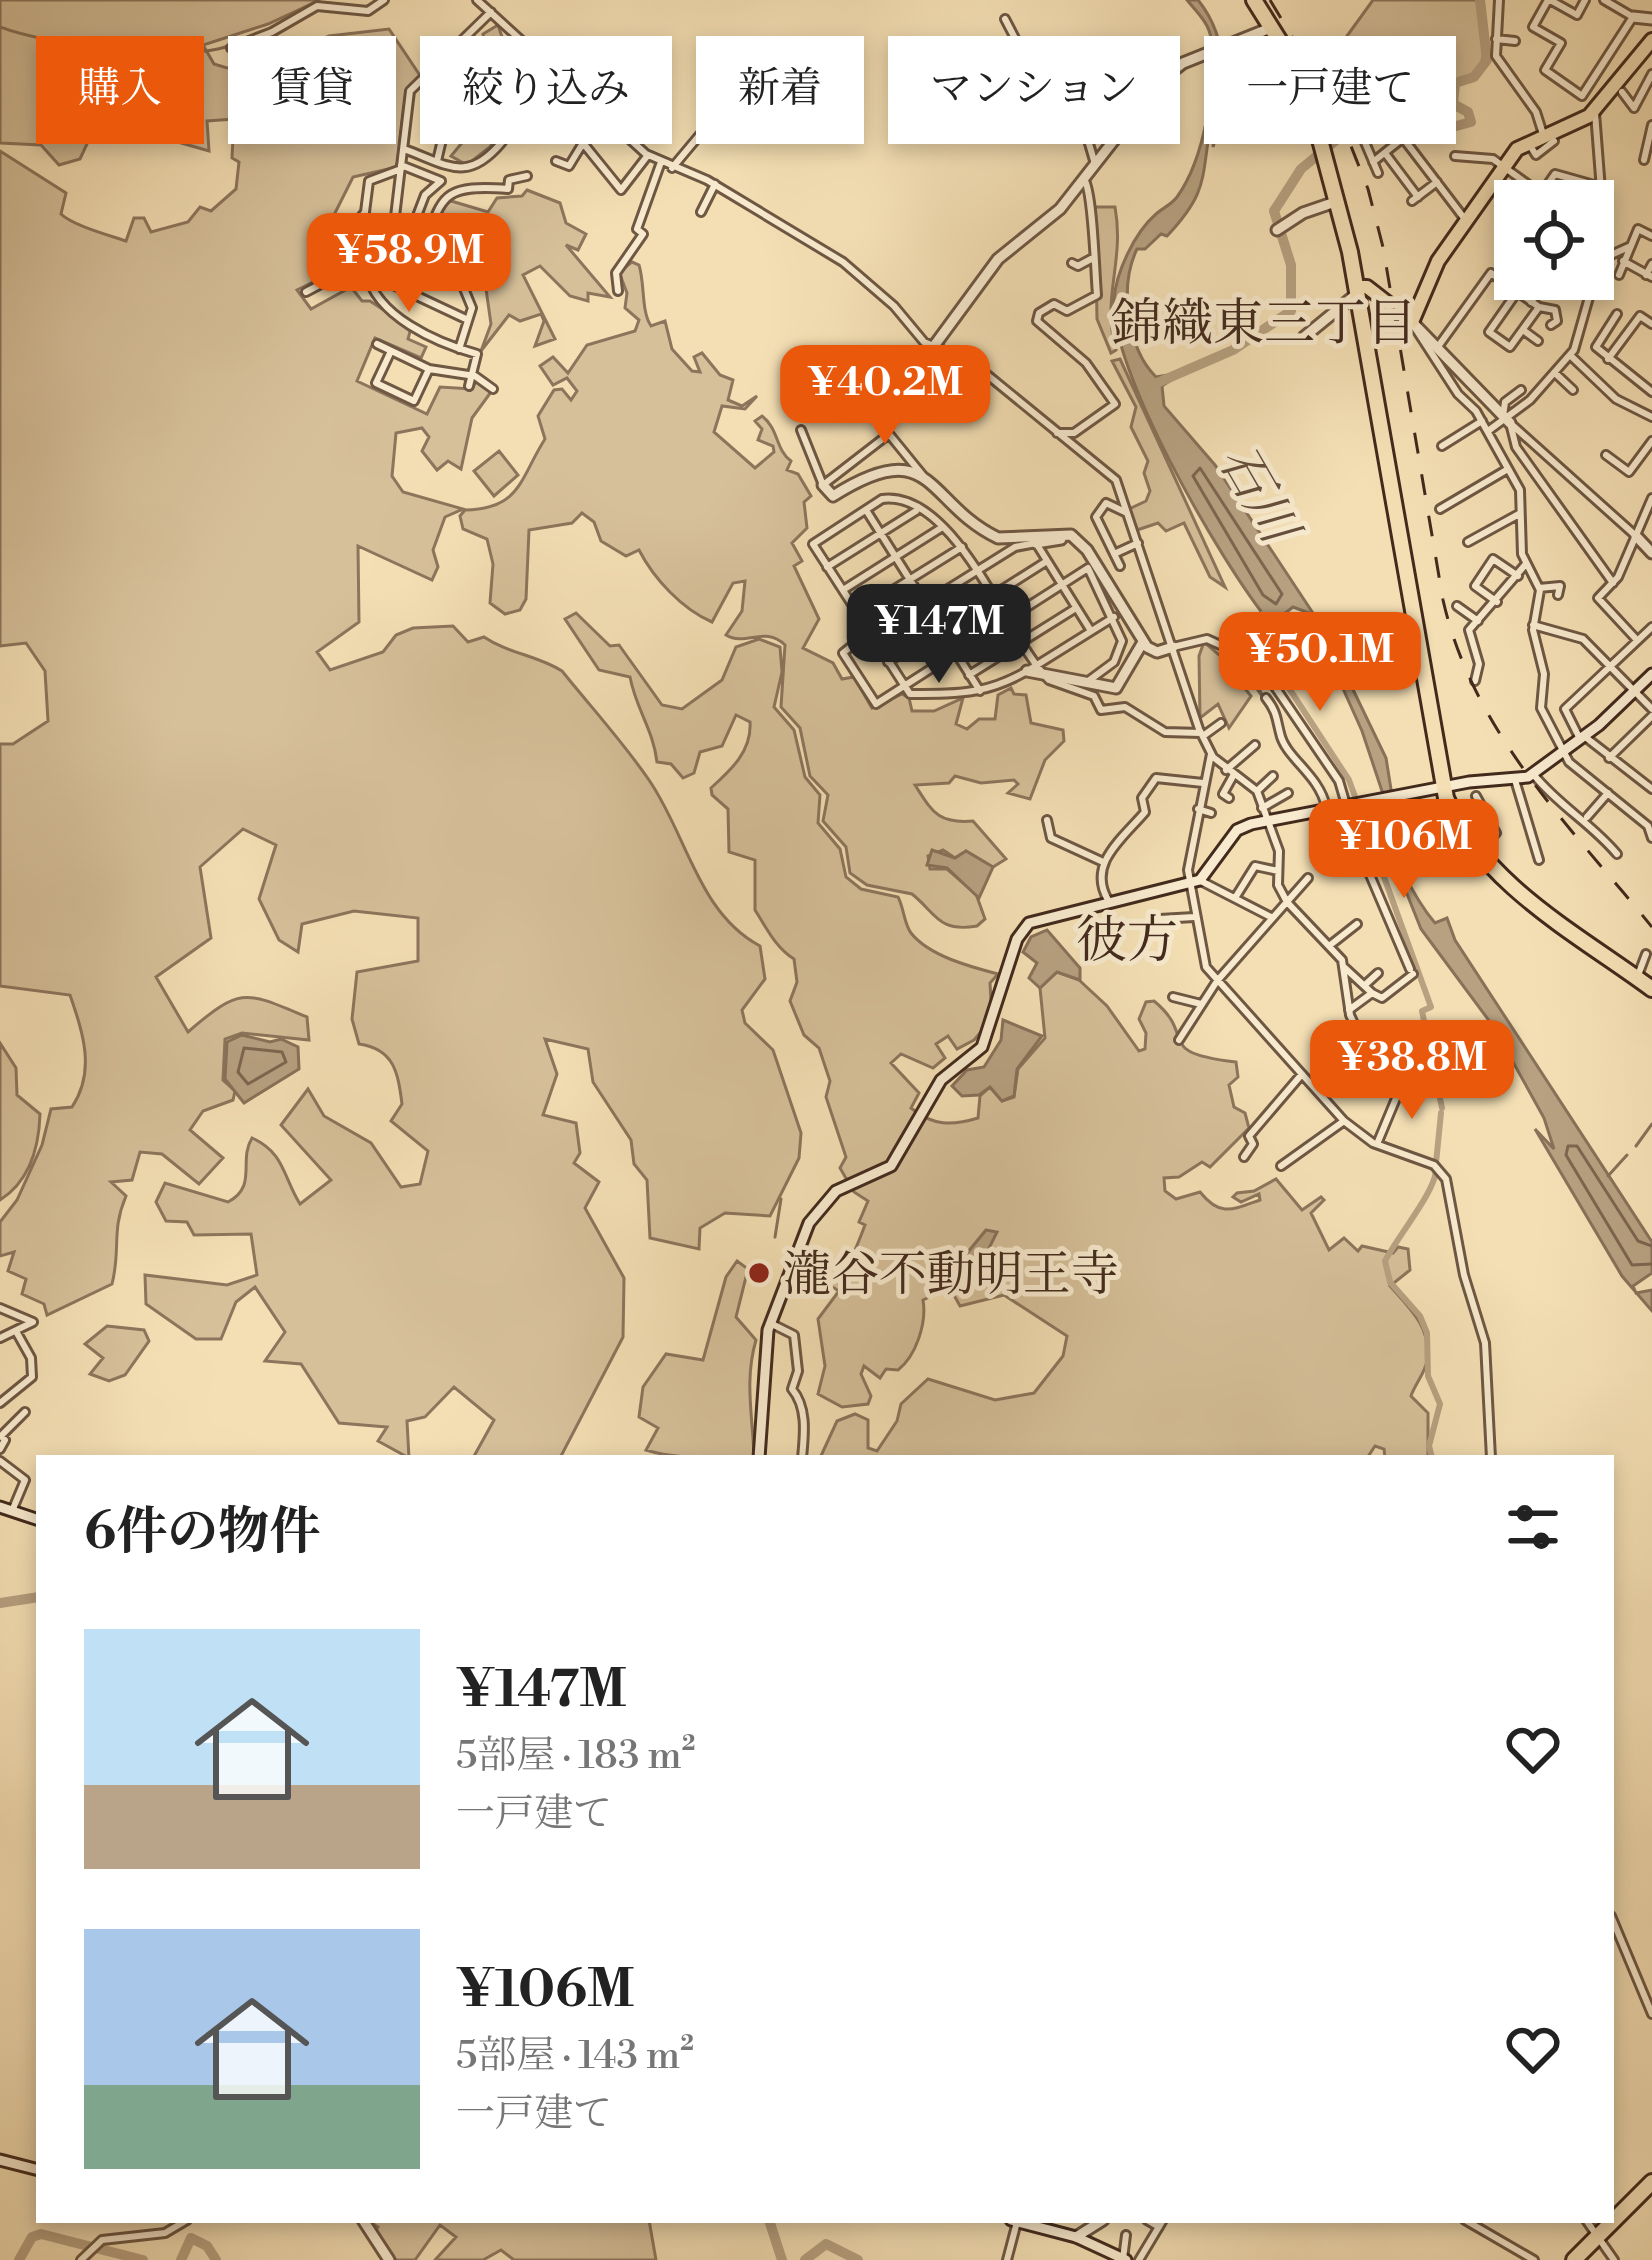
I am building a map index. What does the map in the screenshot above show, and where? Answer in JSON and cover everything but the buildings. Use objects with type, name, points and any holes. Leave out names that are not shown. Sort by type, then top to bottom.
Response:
[{"type":"highway","points":[[1254,0],[1304,80],[1359,290],[1437,788],[1477,852],[1652,989]]},
{"type":"highway","points":[[1585,2260],[1652,2182]]},
{"type":"highway","points":[[1574,2260],[1652,2192]]},
{"type":"main road","points":[[1359,290],[1367,287],[1412,322],[1438,261],[1505,166],[1528,141],[1576,125],[1594,112],[1651,44]]},
{"type":"street","points":[[256,36],[317,6],[368,11],[384,0]]},
{"type":"street","points":[[478,0],[517,36]]},
{"type":"street","points":[[1497,0],[1496,56],[1548,137]]},
{"type":"street","points":[[1585,0],[1576,15],[1549,0],[1532,27],[1561,44],[1545,70],[1582,96],[1633,17]]},
{"type":"street","points":[[1606,1],[1633,17],[1652,19]]},
{"type":"street","points":[[467,36],[491,12]]},
{"type":"street","points":[[1005,19],[1020,46],[1075,95],[1096,164]]},
{"type":"street","points":[[934,346],[998,259],[1049,220],[1173,69],[1273,27]]},
{"type":"street","points":[[1496,39],[1515,41]]},
{"type":"street","points":[[1622,92],[1634,108],[1652,74]]},
{"type":"street","points":[[306,292],[361,261],[394,223],[407,97],[420,82]]},
{"type":"street","points":[[1642,86],[1652,91]]},
{"type":"street","points":[[1594,112],[1600,180]]},
{"type":"street","points":[[1644,160],[1652,124]]},
{"type":"street","points":[[1373,162],[1403,138],[1466,221]]},
{"type":"street","points":[[672,168],[696,139]]},
{"type":"street","points":[[556,160],[569,166],[583,142],[621,190],[648,155]]},
{"type":"street","points":[[437,161],[441,144]]},
{"type":"street","points":[[404,148],[471,168],[500,144]]},
{"type":"street","points":[[635,144],[672,168],[715,184],[843,262],[934,346],[974,364],[1116,480],[1138,543],[1173,647],[1202,735],[1210,754],[1257,791],[1279,851],[1278,871],[1287,902],[1372,993],[1382,998],[1412,972],[1358,849],[1333,770],[1252,657],[1207,639],[1173,647],[1152,651],[1078,540],[1062,532],[998,538],[926,482],[889,434],[823,485]]},
{"type":"street","points":[[1366,144],[1378,172]]},
{"type":"street","points":[[1385,153],[1415,199],[1438,182]]},
{"type":"street","points":[[1455,156],[1505,166],[1523,180]]},
{"type":"street","points":[[618,291],[616,273],[643,234],[637,229],[662,162]]},
{"type":"street","points":[[394,223],[412,229],[425,195],[441,181],[401,167],[369,181],[365,212],[354,226],[359,267],[468,320]]},
{"type":"street","points":[[416,263],[444,198],[462,185],[508,189],[509,180],[526,176]]},
{"type":"street","points":[[1057,433],[1074,433],[1115,404],[1086,363],[1037,321],[1054,304],[1067,311],[1097,295],[1090,259],[1092,203],[1084,179]]},
{"type":"street","points":[[701,212],[715,184]]},
{"type":"street","points":[[1280,229],[1335,202]]},
{"type":"street","points":[[1619,275],[1637,229],[1652,236]]},
{"type":"street","points":[[377,246],[464,286],[472,308],[459,349]]},
{"type":"street","points":[[1614,254],[1631,246]]},
{"type":"street","points":[[1072,263],[1078,266],[1090,259]]},
{"type":"street","points":[[1623,261],[1649,276],[1652,264]]},
{"type":"street","points":[[367,272],[371,294],[386,308],[459,349],[477,354],[469,386]]},
{"type":"street","points":[[1437,348],[1491,273],[1494,275]]},
{"type":"street","points":[[1304,337],[1359,290]]},
{"type":"street","points":[[1511,300],[1489,332],[1510,347],[1538,300]]},
{"type":"street","points":[[1528,300],[1555,310],[1557,322],[1551,325]]},
{"type":"street","points":[[1488,431],[1571,356],[1588,300]]},
{"type":"street","points":[[1617,314],[1595,342],[1652,392]]},
{"type":"street","points":[[1608,358],[1640,316],[1652,323]]},
{"type":"street","points":[[1412,322],[1506,419],[1652,553]]},
{"type":"street","points":[[1412,322],[1458,394],[1482,421],[1520,490],[1526,565],[1539,588],[1534,625],[1544,674],[1541,708],[1564,752],[1649,825],[1652,838]]},
{"type":"street","points":[[1610,327],[1625,336]]},
{"type":"street","points":[[1522,330],[1538,341]]},
{"type":"street","points":[[377,344],[429,369],[472,375],[493,389]]},
{"type":"street","points":[[392,351],[376,383],[414,400],[429,369]]},
{"type":"street","points":[[1571,356],[1616,399],[1652,417]]},
{"type":"street","points":[[1555,374],[1572,385]]},
{"type":"street","points":[[1521,390],[1505,402],[1516,447],[1613,583]]},
{"type":"street","points":[[1442,446],[1482,421]]},
{"type":"street","points":[[802,430],[823,485],[833,496],[886,469],[926,482]]},
{"type":"street","points":[[1606,455],[1629,472],[1652,441]]},
{"type":"street","points":[[1441,509],[1508,469]]},
{"type":"street","points":[[1114,617],[1036,670],[999,689],[914,694],[901,685],[813,544],[890,498],[917,511],[962,547],[1023,641],[1036,670],[1094,697],[1102,710],[1125,707],[1165,731],[1202,735],[1221,723]]},
{"type":"street","points":[[1636,638],[1598,598],[1613,583],[1652,498]]},
{"type":"street","points":[[1120,566],[1096,518],[1106,503],[1126,511]]},
{"type":"street","points":[[866,510],[980,692]]},
{"type":"street","points":[[827,567],[917,511]]},
{"type":"street","points":[[1468,542],[1519,514]]},
{"type":"street","points":[[842,590],[941,528]]},
{"type":"street","points":[[1078,540],[1015,547],[843,653],[875,704],[1088,568],[1122,641],[1114,662],[1087,682]]},
{"type":"street","points":[[1036,543],[1091,631]]},
{"type":"street","points":[[1114,554],[1138,543]]},
{"type":"street","points":[[856,613],[962,547]]},
{"type":"street","points":[[1497,602],[1474,586],[1493,559],[1518,576]]},
{"type":"street","points":[[887,662],[1047,561]]},
{"type":"street","points":[[1475,681],[1479,664],[1468,630],[1526,565]]},
{"type":"street","points":[[1539,588],[1560,586],[1558,595]]},
{"type":"street","points":[[1456,606],[1478,621]]},
{"type":"street","points":[[969,675],[1076,608]]},
{"type":"street","points":[[1534,625],[1583,638],[1652,712],[1609,758]]},
{"type":"street","points":[[1652,626],[1565,709],[1582,737],[1652,789]]},
{"type":"street","points":[[1036,670],[1116,688],[1143,642]]},
{"type":"street","points":[[759,1455],[762,1367],[770,1323],[796,1250],[821,1204],[836,1191],[891,1166],[941,1079],[985,1043],[1022,930],[1040,918],[1193,881],[1239,829],[1326,807],[1534,774],[1652,674]]},
{"type":"street","points":[[1266,698],[1279,716],[1281,738],[1313,774],[1326,807]]},
{"type":"street","points":[[1229,798],[1223,794],[1230,773],[1255,745]]},
{"type":"street","points":[[1210,754],[1198,809],[1193,881],[1193,916],[1206,967],[1344,1121],[1378,1144],[1434,1165],[1446,1179],[1464,1275],[1485,1343],[1491,1455]]},
{"type":"street","points":[[1534,774],[1555,800],[1586,818],[1617,854]]},
{"type":"street","points":[[1108,900],[1100,886],[1101,862],[1145,812],[1142,798],[1158,776],[1203,783]]},
{"type":"street","points":[[1257,791],[1273,776]]},
{"type":"street","points":[[1515,780],[1539,860]]},
{"type":"street","points":[[1262,808],[1288,793]]},
{"type":"street","points":[[1586,818],[1608,793]]},
{"type":"street","points":[[1476,796],[1496,833],[1477,852]]},
{"type":"street","points":[[1198,809],[1211,812]]},
{"type":"street","points":[[1047,820],[1051,838],[1101,862]]},
{"type":"street","points":[[1344,868],[1346,854],[1358,849]]},
{"type":"street","points":[[1235,898],[1255,866],[1278,871]]},
{"type":"street","points":[[1179,1040],[1217,981],[1309,878]]},
{"type":"street","points":[[1193,881],[1271,917]]},
{"type":"street","points":[[1160,919],[1193,916]]},
{"type":"street","points":[[1329,946],[1357,924]]},
{"type":"street","points":[[1637,978],[1646,954]]},
{"type":"street","points":[[1345,968],[1349,1010],[1368,1054],[1398,1100],[1378,1144]]},
{"type":"street","points":[[1366,984],[1378,973]]},
{"type":"street","points":[[1349,1010],[1372,993]]},
{"type":"street","points":[[1173,998],[1201,1004]]},
{"type":"street","points":[[1244,1157],[1253,1144],[1249,1136],[1255,1124],[1302,1073]]},
{"type":"street","points":[[1280,1166],[1303,1155],[1344,1121]]},
{"type":"street","points":[[0,1308],[31,1318],[30,1326],[0,1338]]},
{"type":"street","points":[[770,1323],[794,1334],[798,1364],[792,1389],[802,1404],[803,1455]]},
{"type":"street","points":[[1,1400],[32,1378],[31,1358],[17,1333]]},
{"type":"street","points":[[0,1449],[5,1440],[0,1435],[25,1412]]},
{"type":"street","points":[[0,1461],[25,1480],[6,1509],[36,1519]]},
{"type":"street","points":[[1614,1923],[1652,2014]]},
{"type":"street","points":[[0,2160],[36,2169]]},
{"type":"street","points":[[81,2260],[98,2243],[117,2236],[165,2234],[182,2223]]},
{"type":"street","points":[[364,2223],[389,2260]]},
{"type":"street","points":[[1007,2260],[1014,2223]]},
{"type":"street","points":[[1022,2223],[1076,2237],[1125,2259],[1126,2235]]},
{"type":"street","points":[[1076,2237],[1098,2223]]},
{"type":"street","points":[[1474,2223],[1534,2260]]},
{"type":"street","points":[[1589,2223],[1614,2260]]},
{"type":"street","points":[[1139,2260],[1161,2224]]},
{"type":"shaded area","points":[[0,0],[320,0],[268,24],[204,45],[204,36],[36,36],[36,144],[87,144],[80,159],[59,165],[41,145],[0,143]]},
{"type":"shaded area","points":[[1373,0],[1477,0],[1484,40],[1482,60],[1472,75],[1456,83],[1456,36],[1347,36]]},
{"type":"shaded area","points":[[498,25],[502,36],[483,36]]},
{"type":"shaded area","points":[[389,29],[394,36],[329,36]]},
{"type":"shaded area","points":[[396,40],[420,76],[406,90],[397,167],[353,177],[335,213],[351,228],[355,261],[297,290],[311,309],[351,287],[362,301],[370,301],[411,328],[408,339],[426,347],[421,358],[375,338],[357,381],[427,414],[440,387],[472,389],[476,381],[491,392],[472,418],[461,469],[448,461],[437,470],[422,451],[429,437],[422,428],[396,433],[392,476],[403,492],[463,509],[445,517],[433,550],[438,567],[432,580],[358,546],[359,622],[317,652],[330,670],[383,652],[396,635],[413,628],[453,626],[468,642],[484,637],[562,671],[649,780],[722,914],[760,946],[765,979],[742,1010],[745,1023],[773,1050],[801,1133],[799,1158],[770,1216],[725,1213],[700,1228],[699,1249],[650,1238],[647,1180],[634,1164],[631,1140],[593,1082],[588,1049],[545,1039],[557,1074],[543,1115],[576,1123],[580,1153],[574,1163],[599,1182],[585,1208],[624,1278],[623,1337],[562,1455],[475,1455],[494,1420],[454,1387],[425,1417],[407,1421],[409,1455],[404,1455],[378,1441],[387,1427],[339,1423],[301,1364],[265,1361],[285,1332],[255,1287],[236,1302],[221,1339],[196,1339],[146,1304],[145,1275],[227,1285],[257,1275],[251,1234],[194,1235],[187,1222],[166,1221],[156,1202],[165,1183],[228,1202],[245,1181],[252,1138],[277,1158],[300,1204],[331,1180],[281,1125],[308,1089],[324,1116],[371,1143],[401,1187],[420,1184],[428,1151],[391,1121],[402,1104],[396,1072],[380,1051],[359,1044],[352,1019],[357,972],[418,961],[418,918],[354,911],[302,924],[298,952],[279,940],[259,899],[276,845],[243,829],[200,867],[211,938],[156,977],[188,1032],[233,1000],[256,998],[307,1017],[309,1040],[242,1033],[225,1039],[223,1080],[235,1091],[233,1100],[203,1111],[190,1130],[223,1158],[199,1184],[162,1154],[140,1152],[132,1180],[111,1182],[126,1196],[112,1284],[47,1315],[44,1304],[22,1294],[26,1279],[8,1271],[14,1252],[0,1256],[0,1222],[17,1200],[42,1145],[51,1109],[72,1107],[85,1066],[83,1038],[70,995],[0,986],[0,744],[13,744],[48,721],[45,671],[26,643],[0,646],[0,151],[66,193],[61,214],[66,218],[126,241],[134,218],[144,218],[151,232],[188,222],[200,207],[211,211],[236,189],[239,162],[232,158],[233,144],[396,144]]},
{"type":"shaded area","points":[[204,47],[214,64],[228,68],[228,119],[207,121],[209,151],[185,144],[204,144]]},
{"type":"shaded area","points":[[461,144],[491,144],[467,165],[451,156]]},
{"type":"shaded area","points":[[527,190],[560,203],[566,223],[586,234],[578,250],[566,245],[610,297],[588,293],[588,301],[570,296],[540,266],[523,275],[555,339],[535,346],[544,321],[541,314],[520,321],[509,315],[481,351],[491,324],[486,289],[478,285],[457,245],[440,244],[435,227],[443,206],[451,201],[488,212],[497,198],[522,196]]},
{"type":"shaded area","points":[[1095,207],[1115,207],[1111,313],[1116,350],[1111,353],[1097,319]]},
{"type":"shaded area","points":[[632,262],[639,265],[651,326],[665,321],[672,349],[692,371],[700,372],[694,357],[702,353],[720,375],[733,380],[728,400],[742,406],[757,396],[745,409],[722,406],[714,432],[755,468],[774,452],[773,446],[758,440],[762,429],[755,421],[762,416],[791,461],[787,470],[798,474],[811,496],[804,502],[807,528],[792,543],[802,561],[794,566],[819,619],[803,648],[833,663],[842,679],[854,677],[872,708],[902,694],[909,698],[912,711],[934,711],[963,698],[956,724],[967,729],[979,719],[995,719],[998,695],[1011,688],[1014,694],[1026,695],[1031,723],[1063,730],[1064,741],[1045,760],[1030,799],[1008,793],[1018,784],[1014,780],[981,783],[955,776],[949,783],[915,785],[943,818],[973,821],[1006,859],[993,867],[966,851],[955,858],[943,850],[928,856],[930,869],[947,869],[976,894],[985,919],[977,926],[946,924],[912,894],[867,885],[850,873],[846,847],[823,821],[828,795],[810,776],[800,728],[781,707],[785,645],[770,637],[726,635],[742,611],[745,581],[733,583],[712,622],[670,592],[639,550],[626,556],[601,541],[594,522],[582,513],[572,523],[529,530],[526,599],[520,610],[505,614],[490,603],[493,564],[487,539],[463,529],[460,516],[465,510],[498,504],[517,489],[545,439],[538,416],[554,390],[562,389],[571,400],[577,391],[567,378],[553,385],[540,366],[553,357],[568,373],[587,345],[635,331],[639,320],[625,308],[627,293],[619,272]]},
{"type":"shaded area","points":[[1120,359],[1225,587],[1210,577],[1184,523],[1166,531],[1158,523],[1137,530],[1129,509],[1146,501],[1150,491],[1144,473],[1148,461],[1131,427],[1136,407],[1112,361]]},
{"type":"shaded area","points":[[499,451],[518,475],[494,496],[474,471]]},
{"type":"shaded area","points":[[576,613],[610,646],[619,645],[662,705],[682,709],[722,680],[736,647],[759,639],[780,647],[782,672],[774,707],[794,730],[805,777],[820,795],[818,823],[840,849],[846,877],[861,889],[898,897],[909,929],[928,948],[998,974],[990,983],[992,1019],[974,1040],[957,1049],[948,1036],[936,1044],[945,1058],[933,1068],[901,1054],[891,1063],[919,1093],[911,1108],[919,1114],[943,1123],[960,1122],[978,1118],[980,1096],[990,1087],[1002,1101],[1014,1097],[1018,1069],[1045,1038],[1040,988],[1057,972],[1079,980],[1107,1006],[1139,1051],[1145,1049],[1146,1033],[1139,1019],[1146,1002],[1154,1001],[1174,1024],[1185,1048],[1236,1062],[1238,1077],[1229,1085],[1234,1107],[1245,1113],[1249,1128],[1210,1167],[1202,1162],[1179,1177],[1164,1178],[1165,1191],[1176,1199],[1200,1192],[1220,1208],[1234,1208],[1260,1200],[1259,1194],[1241,1202],[1233,1197],[1237,1193],[1254,1191],[1276,1179],[1302,1210],[1321,1197],[1324,1200],[1311,1213],[1329,1250],[1344,1238],[1358,1251],[1362,1246],[1393,1253],[1398,1247],[1408,1249],[1410,1270],[1390,1286],[1426,1338],[1426,1365],[1411,1396],[1428,1413],[1428,1455],[1385,1455],[1384,1449],[1375,1446],[1369,1455],[821,1455],[837,1421],[855,1414],[868,1420],[868,1448],[877,1451],[897,1421],[901,1404],[928,1379],[995,1400],[1034,1393],[1063,1356],[1067,1336],[1004,1295],[960,1306],[944,1277],[938,1293],[923,1300],[919,1338],[904,1364],[898,1370],[886,1369],[880,1378],[864,1366],[861,1374],[871,1396],[868,1404],[842,1407],[818,1394],[825,1366],[818,1319],[839,1291],[827,1284],[855,1250],[868,1201],[854,1192],[840,1168],[846,1157],[826,1097],[830,1081],[819,1048],[804,1035],[790,1001],[797,982],[794,959],[776,943],[755,910],[755,860],[729,852],[728,809],[712,795],[711,788],[744,751],[750,722],[736,715],[722,746],[700,752],[694,773],[683,778],[671,764],[657,762],[630,677],[599,670],[565,619]]},
{"type":"shaded area","points":[[1204,642],[1225,660],[1250,670],[1264,699],[1243,669],[1228,668],[1251,696],[1229,728],[1218,704],[1200,718],[1199,656]]},
{"type":"shaded area","points":[[0,1043],[16,1068],[17,1095],[40,1114],[31,1163],[19,1183],[0,1200]]},
{"type":"shaded area","points":[[737,1261],[748,1269],[736,1317],[756,1340],[750,1385],[754,1455],[672,1455],[646,1450],[658,1428],[639,1417],[643,1387],[666,1354],[703,1360],[726,1277]]},
{"type":"shaded area","points":[[107,1326],[144,1330],[149,1341],[125,1375],[109,1381],[90,1374],[103,1358],[85,1344]]},
{"type":"shaded area","points":[[372,2223],[650,2223],[656,2260],[514,2260],[501,2250],[483,2260],[435,2260],[456,2237],[440,2225],[415,2260],[396,2260],[374,2234],[378,2227]]},
{"type":"water","points":[[1187,0],[1198,0],[1217,36],[1210,36]]},
{"type":"water","points":[[1204,128],[1204,144],[1208,144],[1192,205],[1167,236],[1161,234],[1145,249],[1137,249],[1131,264],[1127,298],[1138,350],[1156,377],[1168,375],[1171,380],[1162,386],[1164,406],[1215,465],[1344,660],[1345,673],[1386,758],[1391,789],[1379,816],[1410,886],[1435,923],[1447,918],[1455,940],[1652,1242],[1652,1273],[1633,1286],[1635,1292],[1535,1129],[1554,1149],[1544,1118],[1493,1026],[1421,929],[1373,809],[1383,794],[1362,731],[1309,613],[1293,607],[1271,624],[1196,510],[1129,368],[1117,329],[1118,278],[1140,232],[1175,200],[1187,181]]},
{"type":"water","points":[[932,850],[955,858],[966,851],[993,867],[979,898],[947,868],[927,865]]},
{"type":"water","points":[[1047,930],[1080,968],[1080,980],[1057,972],[1040,988],[1029,978],[1037,963],[1023,952],[1031,937]]},
{"type":"water","points":[[1003,1020],[1042,1036],[1017,1069],[1014,1096],[1002,1101],[990,1087],[979,1095],[962,1096],[952,1086],[967,1070],[984,1067],[1001,1040]]},
{"type":"water","points":[[242,1035],[270,1042],[281,1039],[298,1047],[299,1069],[244,1103],[225,1079],[227,1042]]},
{"type":"water","points":[[986,1230],[997,1232],[984,1258],[1002,1270],[972,1285],[950,1274]]},
{"type":"water","points":[[1652,1290],[1652,1311],[1636,1293]]},
{"type":"waterway","points":[[1157,383],[1233,350],[1291,311],[1291,265],[1274,211],[1301,169],[1352,127],[1430,133],[1471,122],[1468,112],[1453,104],[1455,83],[1474,77],[1487,60],[1480,0]]},
{"type":"waterway","points":[[317,4],[343,5]]},
{"type":"waterway","points":[[280,23],[298,13]]},
{"type":"waterway","points":[[0,27],[114,50],[180,53],[228,46]]},
{"type":"waterway","points":[[1270,609],[1257,618],[1279,673],[1349,780],[1431,1007],[1422,1011],[1442,1108]]},
{"type":"waterway","points":[[1436,1163],[1441,1113]]},
{"type":"waterway","points":[[1636,1146],[1652,1124]]},
{"type":"waterway","points":[[1608,1176],[1627,1155]]},
{"type":"waterway","points":[[1431,1455],[1429,1446],[1440,1404],[1428,1376],[1427,1333],[1420,1316],[1390,1282],[1385,1261],[1436,1171]]},
{"type":"waterway","points":[[775,1237],[781,1199]]},
{"type":"waterway","points":[[0,1603],[36,1597]]},
{"type":"waterway","points":[[770,2223],[782,2260]]},
{"type":"waterway","points":[[19,2260],[32,2237],[41,2234],[143,2260]]},
{"type":"waterway","points":[[181,2260],[191,2238],[207,2246],[216,2260]]},
{"type":"waterway","points":[[805,2260],[826,2244],[858,2260]]},
{"type":"railway","points":[[1270,0],[1337,111],[1368,189],[1383,247],[1443,600],[1457,648],[1500,735],[1557,814],[1652,927]]},
{"type":"place","name":"瀧谷不動明王寺","points":[[759,1273]]},
{"type":"district","name":"錦織東三丁目","points":[[1264,322]]},
{"type":"district","name":"彼方","points":[[1127,939]]},
{"type":"water label","name":"石川","points":[[1259,493]]}]
